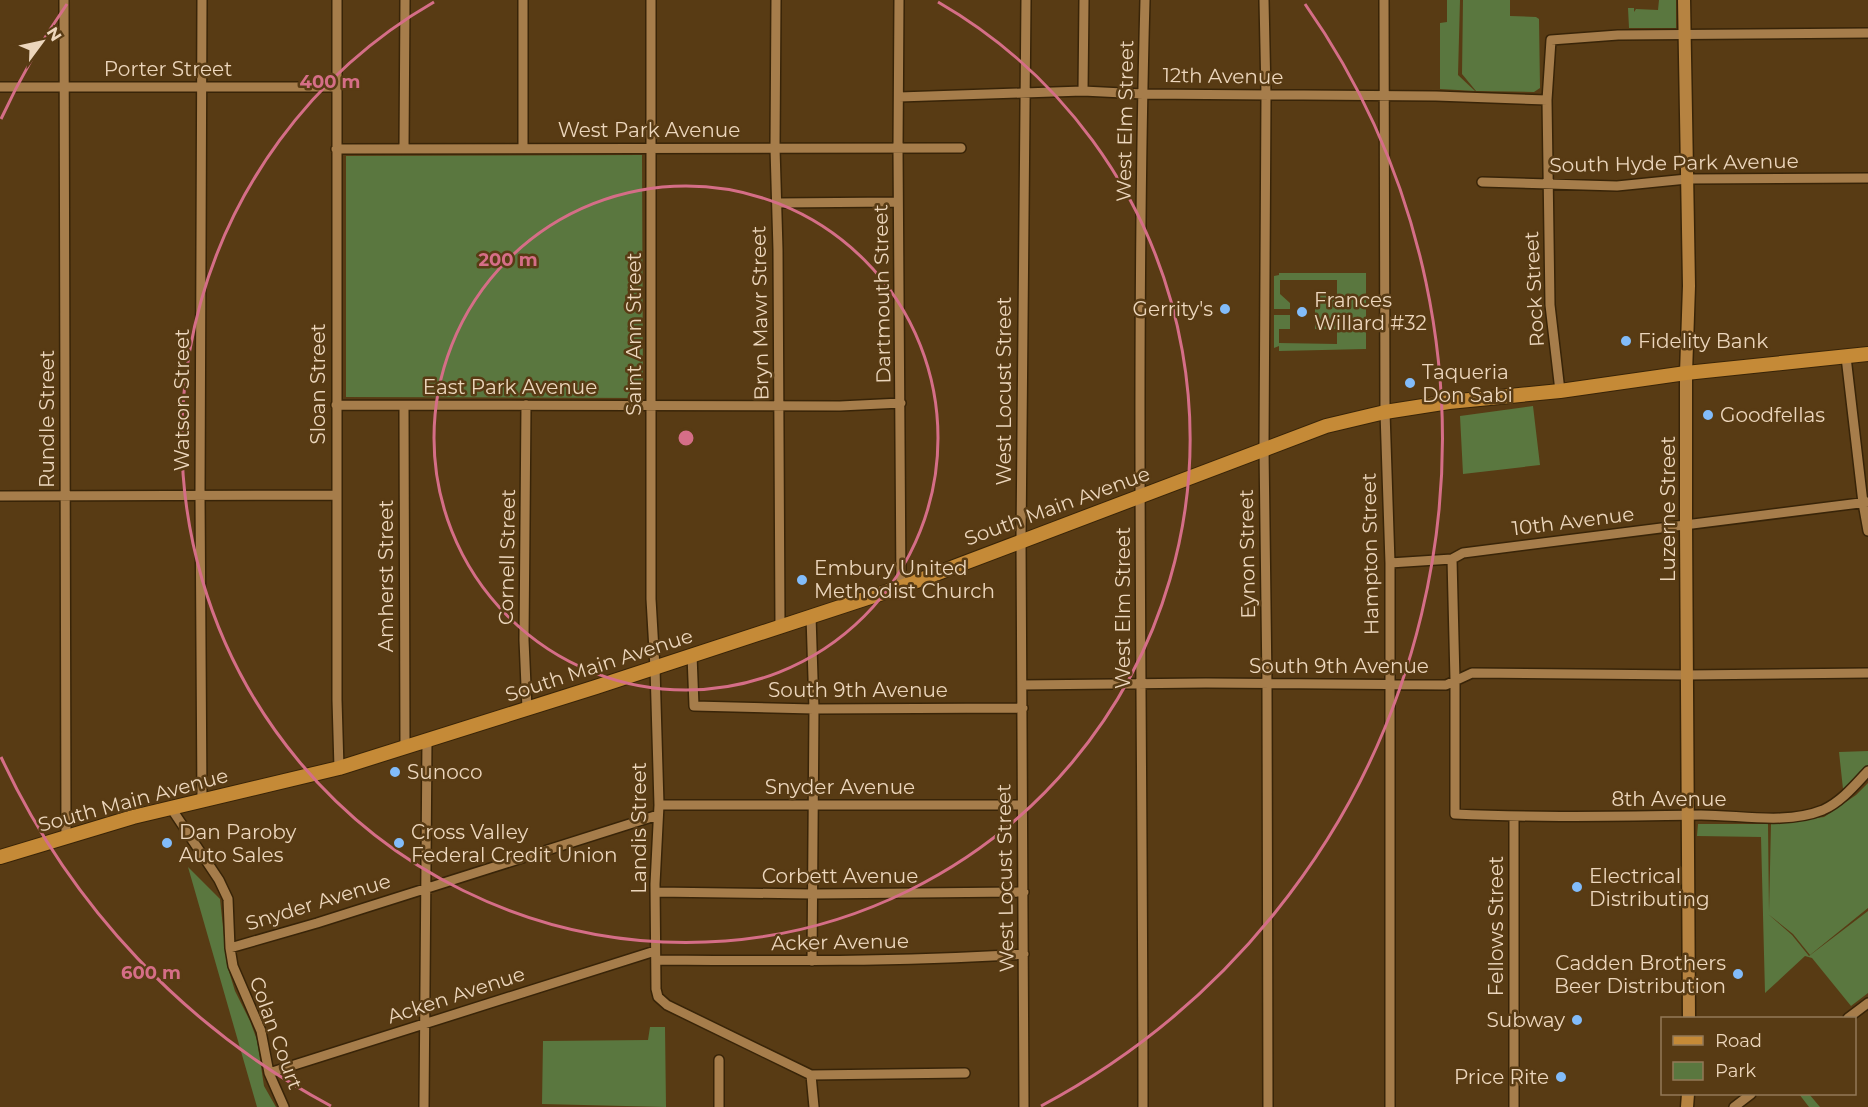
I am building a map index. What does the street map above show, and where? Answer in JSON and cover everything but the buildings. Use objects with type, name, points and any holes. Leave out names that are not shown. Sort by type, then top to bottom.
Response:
[{"type":"main road","name":"South Main Avenue","points":[[0,856],[133,817],[339,768],[656,668],[901,587],[1326,426],[1385,412],[1449,402],[1560,392],[1686,373],[1868,354]]},
{"type":"street","name":"Rundle Street","points":[[64,0],[66,838]]},
{"type":"street","name":"Watson Street","points":[[202,0],[200,495],[202,801]]},
{"type":"street","name":"Sloan Street","points":[[337,0],[336,405],[339,768]]},
{"type":"street","points":[[405,0],[405,148]]},
{"type":"street","points":[[523,148],[524,0]]},
{"type":"street","name":"Saint Ann Street","points":[[651,0],[651,599],[656,668]]},
{"type":"street","name":"Bryn Mawr Street","points":[[776,0],[775,148],[780,405],[780,626]]},
{"type":"street","name":"Dartmouth Street","points":[[899,0],[901,587]]},
{"type":"street","name":"West Locust Street","points":[[1024,1107],[1021,540],[1026,0]]},
{"type":"street","points":[[1083,91],[1084,0]]},
{"type":"street","name":"West Elm Street","points":[[1143,1107],[1140,497],[1145,0]]},
{"type":"street","name":"Eynon Street","points":[[1264,0],[1268,1107]]},
{"type":"street","name":"Hampton Street","points":[[1384,0],[1385,412],[1390,562],[1390,1107]]},
{"type":"street","name":"Luzerne Street","points":[[1684,0],[1689,286],[1686,373],[1689,1017]]},
{"type":"street","points":[[1684,35],[1868,33]]},
{"type":"street","name":"Rock Street","points":[[1560,392],[1550,305],[1547,100],[1551,40],[1618,35],[1684,35]]},
{"type":"street","name":"Porter Street","points":[[0,87],[336,87]]},
{"type":"street","name":"12th Avenue","points":[[899,97],[1083,91],[1143,94],[1436,96],[1547,100]]},
{"type":"street","name":"West Park Avenue","points":[[336,149],[962,148]]},
{"type":"street","name":"South Hyde Park Avenue","points":[[1482,182],[1617,186],[1687,179],[1868,178]]},
{"type":"street","points":[[777,202],[898,202]]},
{"type":"street","points":[[1846,357],[1868,531]]},
{"type":"street","name":"East Park Avenue","points":[[336,405],[840,406],[901,403]]},
{"type":"street","name":"Cornell Street","points":[[526,405],[524,640],[526,709]]},
{"type":"street","name":"Amherst Street","points":[[404,406],[405,747]]},
{"type":"street","points":[[0,496],[337,495]]},
{"type":"street","name":"10th Avenue","points":[[1390,562],[1452,559],[1463,553],[1865,503]]},
{"type":"street","points":[[1452,559],[1455,680]]},
{"type":"street","points":[[811,616],[814,710],[813,961]]},
{"type":"street","name":"South 9th Avenue","points":[[692,655],[693,706],[814,710],[1023,708]]},
{"type":"street","name":"Landis Street","points":[[656,668],[659,805],[655,955],[658,997],[667,1005],[811,1075]]},
{"type":"street","name":"South 9th Avenue","points":[[1022,685],[1446,685],[1472,673],[1687,675],[1868,673]]},
{"type":"street","name":"8th Avenue","points":[[1455,680],[1455,814],[1514,817],[1790,818],[1823,810],[1844,796],[1868,771]]},
{"type":"street","points":[[424,1107],[427,740]]},
{"type":"street","name":"Snyder Avenue","points":[[659,805],[1022,805]]},
{"type":"street","name":"Colan Court","points":[[171,808],[219,880],[228,899],[233,966],[261,1031],[269,1073],[284,1107]]},
{"type":"street","name":"Snyder Avenue","points":[[230,948],[317,923],[658,815]]},
{"type":"street","name":"Fellows Street","points":[[1514,817],[1514,1107]]},
{"type":"street","name":"Corbett Avenue","points":[[656,892],[813,894],[1024,892]]},
{"type":"street","name":"Acker Avenue","points":[[655,955],[813,961],[962,958],[1024,954]]},
{"type":"street","name":"Acken Avenue","points":[[269,1073],[353,1048],[425,1023],[655,955]]},
{"type":"street","points":[[1849,1017],[1868,1003]]},
{"type":"street","points":[[719,1060],[719,1107]]},
{"type":"street","points":[[814,1107],[811,1075],[966,1073]]},
{"type":"street","points":[[1734,1107],[1750,1095]]},
{"type":"green space","points":[[1447,0],[1460,0],[1458,75],[1475,91],[1440,89],[1440,23],[1447,22]]},
{"type":"green space","points":[[1463,0],[1510,0],[1510,16],[1539,19],[1540,88],[1534,92],[1476,91],[1462,74]]},
{"type":"green space","points":[[1659,0],[1676,0],[1676,28],[1629,28],[1628,8],[1634,8],[1634,12],[1636,9],[1658,10]]},
{"type":"green space","points":[[642,155],[643,398],[346,397],[346,156]]},
{"type":"green space","points":[[1279,273],[1366,273],[1366,349],[1279,351],[1279,346],[1274,348],[1274,315],[1290,315],[1290,329],[1279,329],[1279,343],[1337,344],[1337,329],[1315,329],[1315,294],[1337,294],[1337,280],[1280,280],[1280,294],[1290,303],[1290,309],[1274,309],[1274,276]]},
{"type":"green space","points":[[1533,406],[1540,465],[1463,474],[1460,416]]},
{"type":"green space","points":[[1868,751],[1868,767],[1843,789],[1839,752]]},
{"type":"green space","points":[[1868,783],[1868,908],[1810,955],[1793,934],[1768,914],[1792,935],[1809,956],[1868,911],[1868,993],[1851,1006],[1812,958],[1805,956],[1765,993],[1761,837],[1697,836],[1698,824],[1768,824],[1769,912],[1771,824],[1824,817],[1856,795]]},
{"type":"green space","points":[[188,867],[220,899],[227,965],[235,991],[257,1040],[264,1086],[276,1107],[257,1107]]},
{"type":"green space","points":[[650,1027],[665,1027],[666,1107],[542,1104],[543,1041],[648,1040]]},
{"type":"green space","points":[[1800,1095],[1810,1095],[1820,1107],[1809,1107]]},
{"type":"place","name":"Gerrity's","points":[[1225,309]]},
{"type":"place","name":"Frances Willard #32","points":[[1302,312]]},
{"type":"place","name":"Fidelity Bank","points":[[1626,341]]},
{"type":"place","name":"Taqueria Don Sabi","points":[[1410,383]]},
{"type":"place","name":"Goodfellas","points":[[1708,415]]},
{"type":"place","name":"Embury United Methodist Church","points":[[802,580]]},
{"type":"place","name":"Sunoco","points":[[395,772]]},
{"type":"place","name":"Dan Paroby Auto Sales","points":[[167,843]]},
{"type":"place","name":"Cross Valley Federal Credit Union","points":[[399,843]]},
{"type":"place","name":"Electrical Distributing","points":[[1577,887]]},
{"type":"place","name":"Cadden Brothers Beer Distribution","points":[[1738,974]]},
{"type":"place","name":"Subway","points":[[1577,1020]]},
{"type":"place","name":"Price Rite","points":[[1561,1077]]}]
